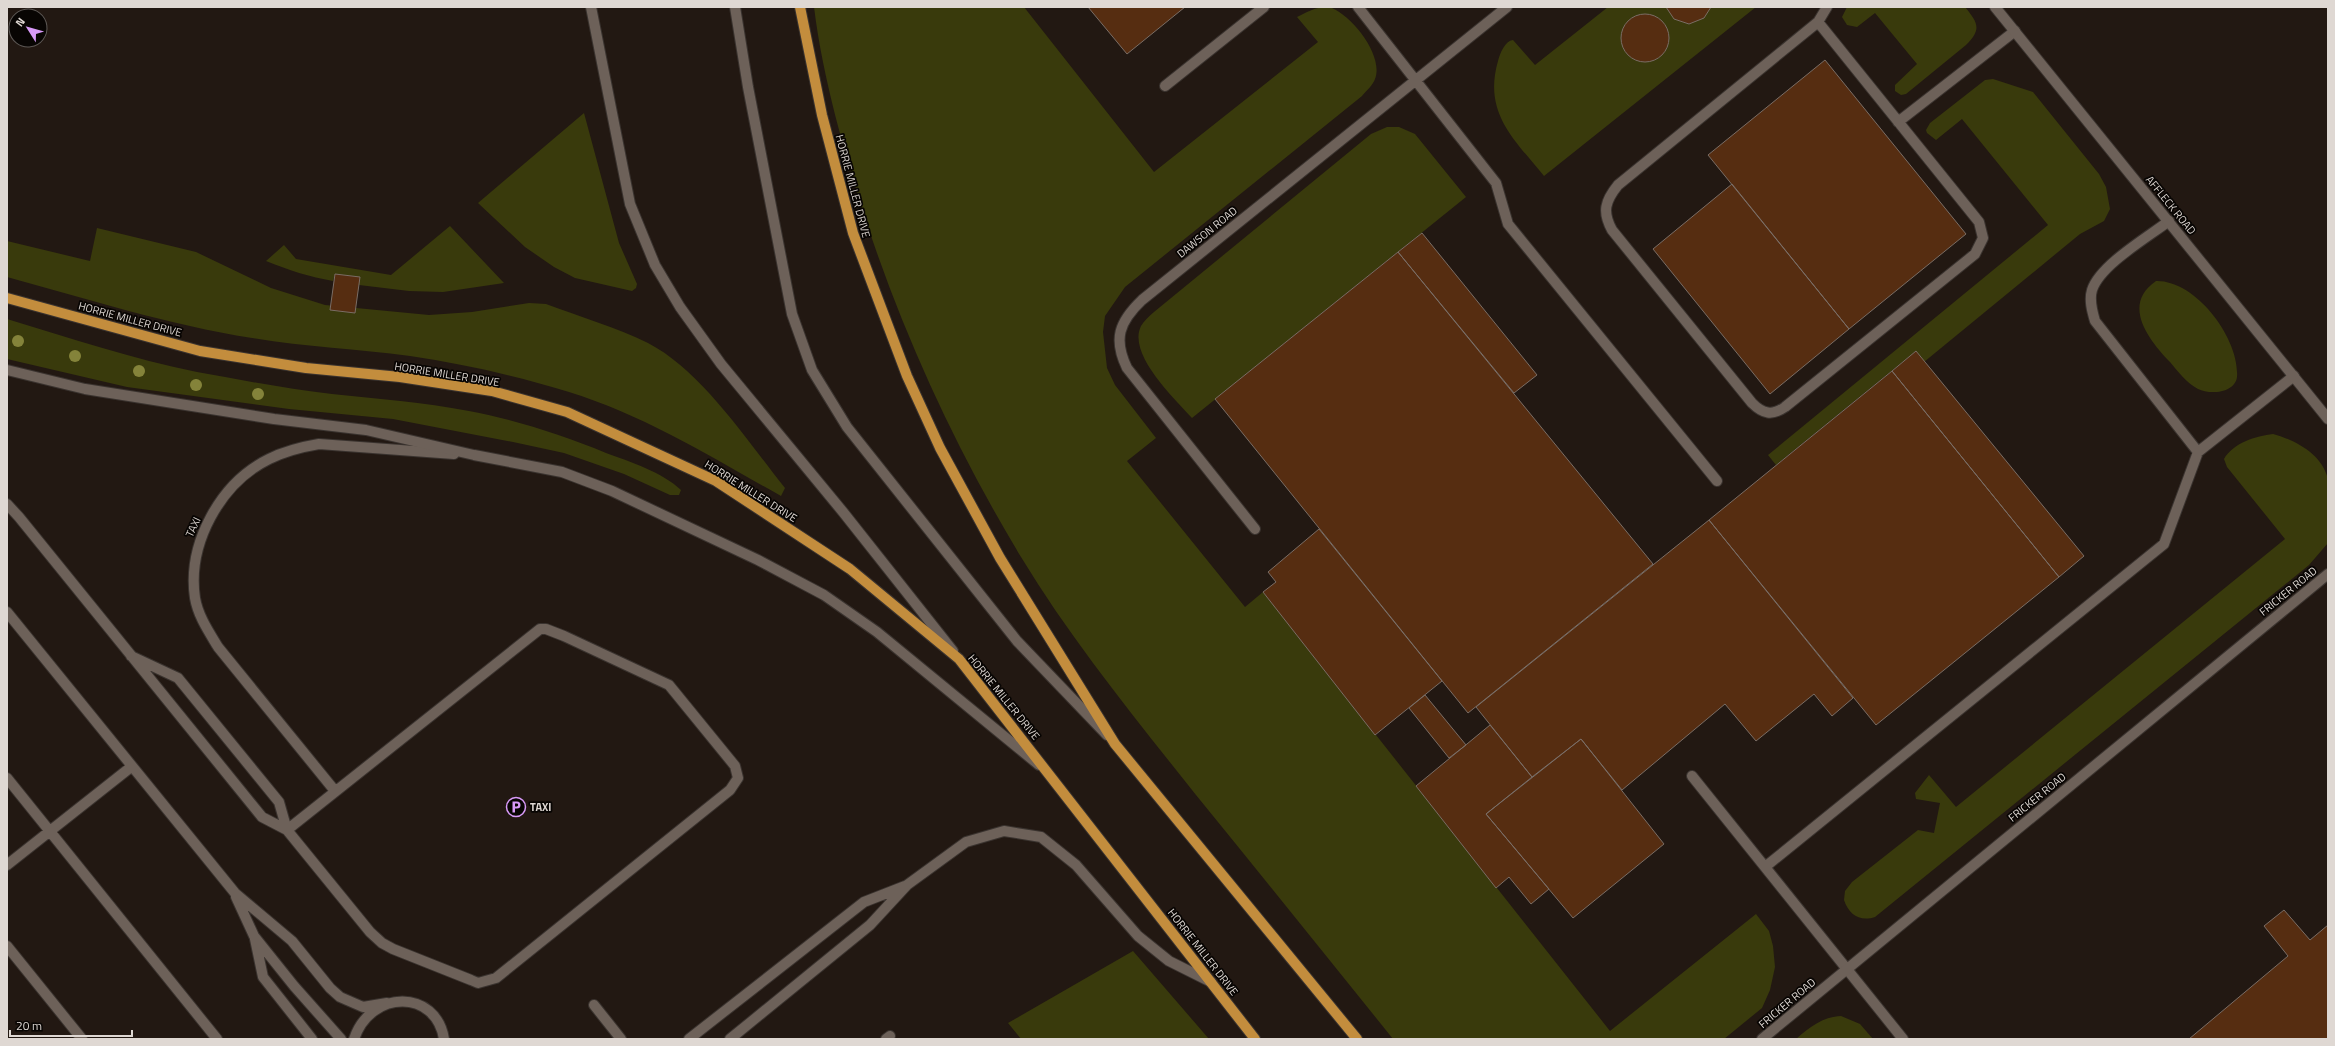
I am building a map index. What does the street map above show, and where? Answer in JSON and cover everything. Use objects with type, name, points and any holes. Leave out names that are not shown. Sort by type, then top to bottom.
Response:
[{"type":"main road","name":"HORRIE MILLER DRIVE","points":[[800,7],[822,115],[853,233],[907,376],[940,448],[1000,558],[1115,744],[1357,1039]]},
{"type":"main road","name":"HORRIE MILLER DRIVE","points":[[7,298],[200,351],[306,368],[400,378],[492,391],[567,412],[716,481],[850,570],[959,659],[1051,775],[1255,1039]]},
{"type":"street","points":[[591,7],[630,204],[655,265],[680,307],[721,364],[843,512],[959,659]]},
{"type":"street","points":[[735,7],[748,87],[792,314],[812,370],[847,427],[1017,641],[1115,744]]},
{"type":"street","points":[[1165,86],[1264,7]]},
{"type":"street","points":[[1358,7],[1496,183],[1508,224],[1717,481]]},
{"type":"street","name":"DAWSON ROAD","points":[[1255,529],[1127,368],[1119,346],[1120,333],[1125,319],[1142,300],[1507,7]]},
{"type":"street","points":[[1818,22],[1979,222],[1983,238],[1975,254],[1776,414],[1760,410],[1752,403],[1612,230],[1607,221],[1604,208],[1610,195],[1618,185],[1818,22],[1827,7]]},
{"type":"street","name":"AFFLECK ROAD","points":[[1995,7],[2328,419]]},
{"type":"street","points":[[1898,122],[2015,31]]},
{"type":"street","points":[[2169,221],[2099,277],[2092,291],[2091,307],[2095,320],[2198,452]]},
{"type":"street","points":[[7,370],[85,389],[274,419],[366,430],[474,455],[562,472],[612,491],[758,560],[824,595],[877,632],[1051,775]]},
{"type":"street","points":[[1765,868],[2164,544],[2198,452],[2294,376]]},
{"type":"street","name":"TAXI","points":[[335,791],[218,647],[205,626],[195,599],[193,575],[197,547],[207,524],[223,498],[245,475],[269,459],[297,448],[318,444],[474,455]]},
{"type":"street","points":[[7,504],[262,816],[287,830],[370,932],[382,943],[478,982],[496,978],[730,790],[735,785],[738,772],[669,685],[546,629],[534,632],[287,830]]},
{"type":"street","name":"FRICKER ROAD","points":[[1762,1039],[2328,574]]},
{"type":"street","points":[[7,612],[131,767],[235,893],[292,941],[330,988],[340,997],[363,1007],[401,1001],[415,1004],[427,1011],[437,1021],[444,1039]]},
{"type":"street","points":[[131,656],[178,678],[279,802],[287,830]]},
{"type":"street","points":[[7,865],[131,767]]},
{"type":"street","points":[[1692,776],[1903,1039]]},
{"type":"street","points":[[7,778],[217,1039]]},
{"type":"street","points":[[730,1039],[870,925],[907,885],[966,842],[1004,831],[1041,837],[1076,865],[1138,936],[1169,961],[1211,982]]},
{"type":"street","points":[[689,1039],[864,902],[907,885]]},
{"type":"street","points":[[235,893],[254,936],[264,978],[312,1039]]},
{"type":"street","points":[[254,936],[294,986],[341,1039]]},
{"type":"street","points":[[7,946],[82,1039]]},
{"type":"street","points":[[354,1039],[358,1028],[365,1017],[375,1009],[387,1003]]},
{"type":"street","points":[[594,1005],[621,1039]]},
{"type":"shaded area","points":[[814,7],[1024,7],[1154,172],[1318,42],[1297,17],[1314,9],[1328,7],[1340,13],[1357,28],[1371,49],[1377,70],[1373,83],[1362,96],[1125,287],[1105,316],[1103,332],[1107,368],[1115,385],[1156,438],[1127,461],[1245,607],[1263,592],[1610,1031],[1756,914],[1769,931],[1773,946],[1775,967],[1770,990],[1762,1008],[1724,1039],[1393,1039],[1196,795],[1105,679],[1061,619],[1021,557],[975,477],[954,436],[916,353],[882,268],[843,144],[823,62]]},
{"type":"shaded area","points":[[1608,7],[1756,7],[1544,176],[1512,137],[1498,110],[1494,79],[1500,54],[1505,45],[1513,40],[1535,65]]},
{"type":"shaded area","points":[[1847,7],[1965,7],[1973,17],[1976,30],[1966,45],[1906,94],[1901,95],[1895,91],[1895,85],[1917,64],[1875,13],[1857,27],[1847,25],[1842,17]]},
{"type":"shaded area","points":[[1993,79],[2033,92],[2099,174],[2106,187],[2110,209],[2104,221],[2080,234],[1924,362],[1916,351],[1776,465],[1768,455],[2048,225],[1962,119],[1936,140],[1927,133],[1926,130],[1930,123],[1985,80]]},
{"type":"shaded area","points":[[584,113],[619,243],[637,284],[636,288],[632,291],[575,278],[554,267],[525,247],[478,203]]},
{"type":"shaded area","points":[[1387,127],[1399,127],[1415,134],[1466,197],[1192,418],[1165,388],[1147,362],[1141,350],[1138,337],[1142,324],[1152,314],[1371,134]]},
{"type":"shaded area","points":[[450,226],[504,283],[443,292],[409,291],[359,285],[335,274],[333,281],[299,273],[266,261],[284,245],[296,259],[391,275]]},
{"type":"shaded area","points":[[97,228],[196,252],[271,288],[325,305],[429,315],[472,312],[529,303],[546,304],[611,327],[648,343],[668,355],[687,371],[740,429],[785,488],[781,496],[678,438],[625,413],[569,392],[530,381],[430,359],[291,344],[221,333],[159,319],[7,277],[7,241],[90,261]]},
{"type":"shaded area","points":[[2156,281],[2171,283],[2186,290],[2213,314],[2231,346],[2236,362],[2237,377],[2232,386],[2215,392],[2198,389],[2183,377],[2154,343],[2142,322],[2140,301],[2146,290]]},
{"type":"shaded area","points":[[7,319],[125,355],[197,372],[315,392],[435,405],[521,423],[573,440],[636,464],[665,478],[681,490],[679,495],[670,495],[624,474],[564,453],[513,442],[393,419],[289,409],[127,387],[7,359]]},
{"type":"shaded area","points":[[2273,434],[2298,444],[2314,455],[2325,470],[2328,479],[2328,543],[2309,565],[1875,917],[1865,919],[1852,913],[1844,900],[1845,891],[1852,882],[1918,830],[1934,833],[1940,803],[1916,799],[1915,793],[1929,775],[1956,807],[2285,539],[2227,467],[2224,459],[2228,453],[2246,441],[2259,436]]},
{"type":"shaded area","points":[[1133,951],[1209,1039],[1021,1039],[1008,1023]]},
{"type":"shaded area","points":[[1841,1016],[1860,1024],[1873,1039],[1796,1039],[1811,1027],[1822,1021],[1828,1018]]},
{"type":"building","points":[[1088,7],[1185,7],[1127,54]]},
{"type":"building","points":[[1666,7],[1711,7],[1704,18],[1689,24],[1674,19]]},
{"type":"building","points":[[1645,14],[1654,16],[1662,21],[1667,29],[1669,38],[1667,47],[1662,55],[1654,60],[1645,62],[1636,60],[1628,55],[1623,47],[1621,38],[1623,29],[1628,21],[1636,16]]},
{"type":"building","points":[[1825,60],[1966,234],[1849,329],[1708,155]]},
{"type":"building","points":[[1732,184],[1849,329],[1770,394],[1653,249]]},
{"type":"building","points":[[1422,233],[1537,375],[1514,393],[1398,252]]},
{"type":"building","points":[[1398,252],[1653,564],[1468,713],[1215,399]]},
{"type":"building","points":[[335,274],[360,277],[355,313],[330,310]]},
{"type":"building","points":[[1916,351],[2084,556],[2059,577],[1892,371]]},
{"type":"building","points":[[1892,371],[2059,577],[1876,725],[1709,520]]},
{"type":"building","points":[[1709,520],[1853,698],[1832,716],[1814,694],[1756,741],[1725,704],[1622,790],[1581,739],[1532,777],[1476,707]]},
{"type":"building","points":[[1319,529],[1442,681],[1375,735],[1263,592],[1276,582],[1268,572]]},
{"type":"building","points":[[1425,695],[1466,745],[1449,758],[1409,708]]},
{"type":"building","points":[[1490,725],[1532,777],[1486,814],[1549,889],[1531,904],[1509,877],[1496,888],[1416,786]]},
{"type":"building","points":[[1581,739],[1664,844],[1573,918],[1486,814]]},
{"type":"building","points":[[2284,910],[2310,940],[2328,925],[2328,1039],[2189,1039],[2288,956],[2264,926]]},
{"type":"place","name":"TAXI","points":[[516,807]]}]
